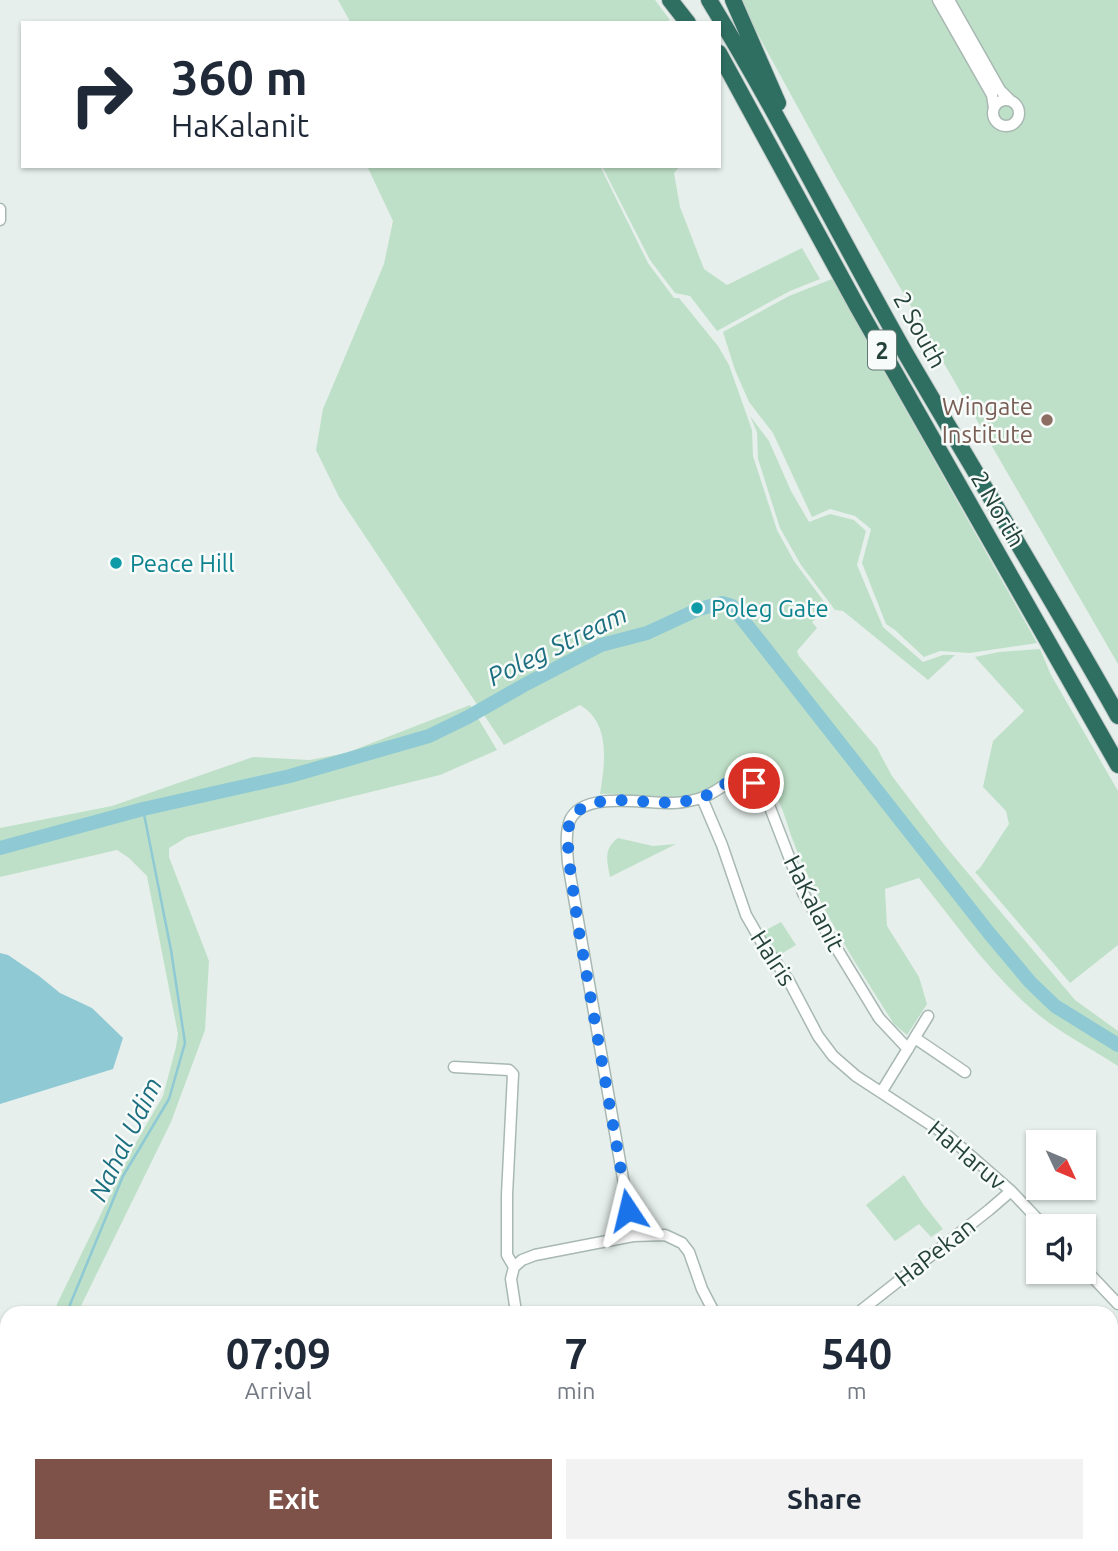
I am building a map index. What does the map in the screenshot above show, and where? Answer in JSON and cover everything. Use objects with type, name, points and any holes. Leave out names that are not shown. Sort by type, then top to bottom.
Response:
[{"type":"highway","points":[[670,0],[686,21]]},
{"type":"highway","points":[[683,0],[698,21]]},
{"type":"highway","name":"2 South","points":[[709,0],[797,151],[906,354],[1118,716]]},
{"type":"highway","points":[[733,0],[762,63],[797,151]]},
{"type":"highway","name":"2 North","points":[[721,57],[864,318],[1118,765]]},
{"type":"highway","points":[[721,72],[763,134]]},
{"type":"street","points":[[938,0],[992,95],[993,117],[998,124],[1011,126],[1018,120],[1020,111],[1016,103],[1000,90],[949,0]]},
{"type":"street","points":[[993,108],[999,101],[1010,100]]},
{"type":"street","points":[[0,209],[0,220]]},
{"type":"street","name":"HaKalanit","points":[[633,1236],[568,863],[568,828],[574,814],[591,803],[615,800],[675,803],[702,798],[741,778],[754,783],[764,792],[810,904],[879,1018],[908,1049]]},
{"type":"street","name":"HaIris","points":[[702,798],[722,845],[746,915],[789,981],[818,1036],[847,1069],[882,1091]]},
{"type":"street","points":[[882,1091],[928,1016]]},
{"type":"street","points":[[915,1038],[965,1072]]},
{"type":"street","points":[[454,1066],[509,1070],[513,1074],[507,1195],[508,1255],[513,1267],[511,1279],[515,1306]]},
{"type":"street","name":"HaHaruv","points":[[882,1091],[948,1136],[1011,1191],[1033,1214]]},
{"type":"street","name":"HaPekan","points":[[867,1306],[1011,1191]]},
{"type":"street","points":[[513,1267],[535,1255],[633,1236],[657,1234],[672,1237],[686,1247],[711,1306]]},
{"type":"street","points":[[1096,1281],[1118,1304]]},
{"type":"green space","points":[[338,0],[655,0],[670,20],[668,21],[350,21]]},
{"type":"green space","name":"Wingate Institute","points":[[739,0],[1118,0],[1118,664],[835,175]]},
{"type":"green space","points":[[368,168],[601,168],[648,263],[674,298],[679,298],[718,346],[729,365],[752,430],[753,456],[777,530],[794,561],[828,607],[812,622],[817,628],[797,651],[799,656],[877,748],[892,776],[946,847],[1075,1000],[1118,1031],[1118,1066],[1040,1016],[1023,1001],[976,950],[919,878],[885,889],[887,926],[919,977],[927,1004],[907,1035],[894,1024],[838,933],[802,862],[772,789],[759,779],[744,777],[700,796],[687,798],[663,799],[600,794],[604,745],[597,722],[580,705],[504,745],[339,497],[316,450],[323,409],[384,264],[393,221]]},
{"type":"green space","points":[[603,168],[678,168],[674,173],[680,207],[704,269],[727,285],[802,248],[820,279],[790,291],[717,331],[690,296],[675,293],[650,260]]},
{"type":"green space","points":[[832,279],[1037,643],[970,653],[940,651],[924,657],[886,624],[862,563],[871,529],[855,516],[830,509],[812,517],[773,433],[749,402],[723,332],[789,296]]},
{"type":"green space","points":[[750,416],[769,441],[791,491],[809,522],[830,514],[854,520],[866,531],[857,565],[883,627],[923,662],[943,655],[955,655],[928,680],[843,611],[835,610],[801,565],[780,528],[758,459],[757,432]]},
{"type":"green space","points":[[1040,649],[1051,675],[1118,791],[1118,945],[1070,983],[975,872],[1009,824],[1006,811],[983,787],[993,741],[1024,711],[975,657]]},
{"type":"green space","points":[[470,705],[497,750],[440,775],[187,837],[169,848],[169,857],[209,961],[205,1030],[171,1122],[81,1306],[57,1306],[134,1146],[163,1096],[178,1034],[147,876],[117,850],[0,877],[0,828],[112,806],[253,757],[310,760],[346,753]]},
{"type":"green space","points":[[618,838],[653,846],[676,844],[610,877],[608,851]]},
{"type":"green space","points":[[781,922],[796,945],[776,957],[759,934]]},
{"type":"green space","points":[[904,1175],[943,1229],[931,1237],[919,1224],[895,1241],[866,1205]]},
{"type":"water","points":[[0,953],[8,955],[60,993],[92,1008],[123,1038],[113,1069],[0,1104]]},
{"type":"waterway","name":"Poleg Stream","points":[[0,848],[143,809],[290,776],[429,736],[601,645],[647,633],[699,609],[722,603],[732,606],[1030,982],[1055,1006],[1118,1045]]},
{"type":"waterway","name":"Nahal Udim","points":[[69,1306],[123,1176],[169,1099],[185,1043],[171,950],[143,809]]},
{"type":"place","name":"Wingate Institute","points":[[1047,420]]},
{"type":"place","name":"Peace Hill","points":[[116,563]]},
{"type":"place","name":"Poleg Gate","points":[[697,608]]},
{"type":"route","points":[[628,1210],[578,926],[568,853],[569,822],[577,811],[591,803],[615,800],[675,803],[702,798],[741,778],[754,783]]}]
